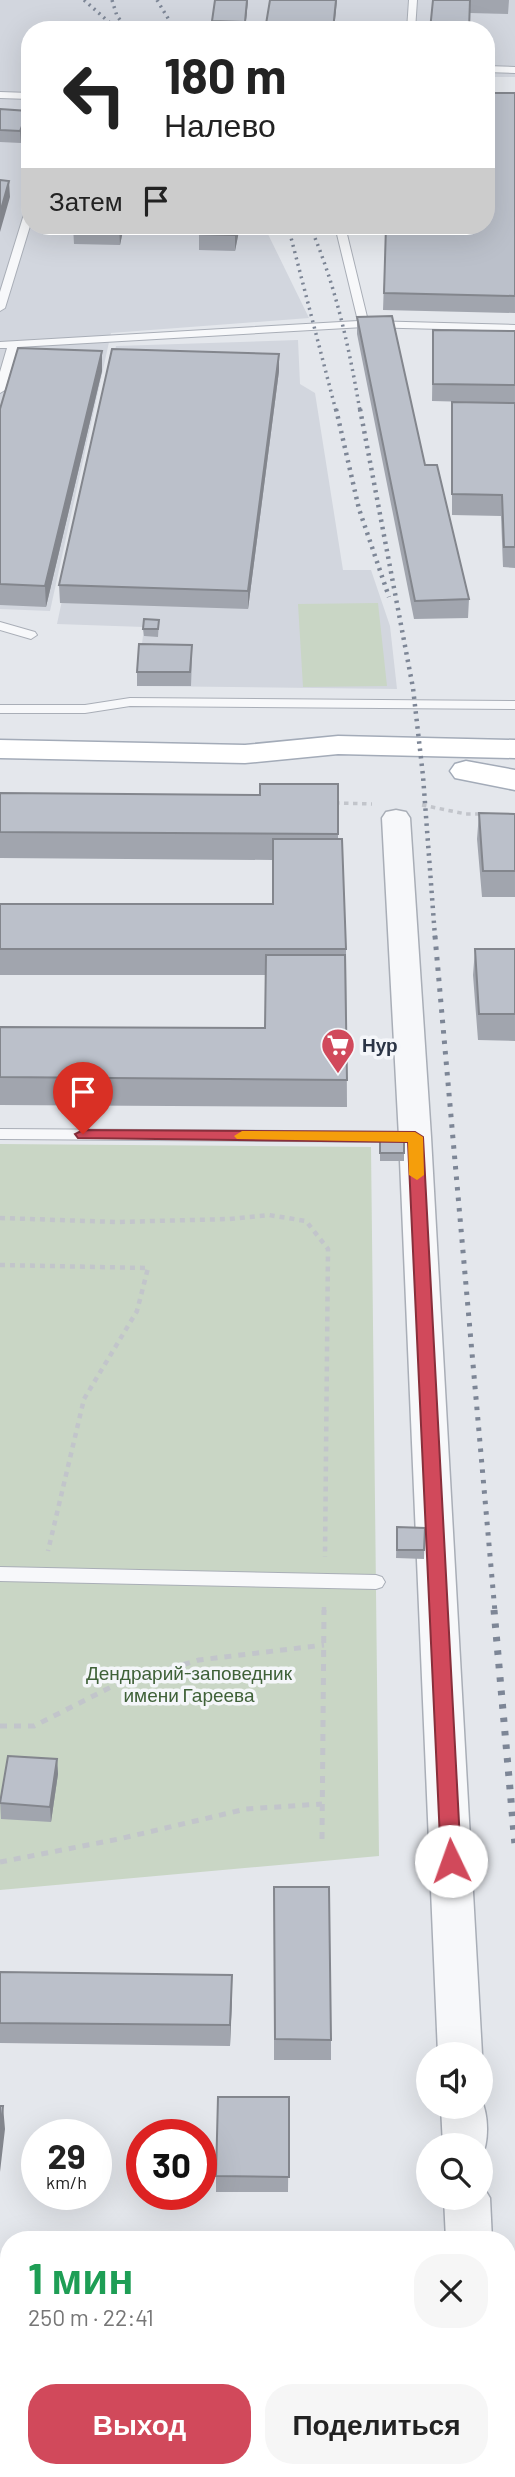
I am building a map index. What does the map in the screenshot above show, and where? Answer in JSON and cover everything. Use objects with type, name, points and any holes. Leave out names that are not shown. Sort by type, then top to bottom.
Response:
[{"type":"main road","points":[[466,760],[515,742]]},
{"type":"main road","points":[[0,749],[245,754],[336,768],[466,760],[515,749]]},
{"type":"main road","points":[[466,760],[515,772]]},
{"type":"main road","points":[[466,760],[515,780]]},
{"type":"street","points":[[398,809],[459,2042]]},
{"type":"street","points":[[468,2210],[469,2231]]},
{"type":"lane","points":[[412,21],[413,0]]},
{"type":"lane","points":[[495,69],[515,70]]},
{"type":"lane","points":[[0,95],[21,96]]},
{"type":"lane","points":[[0,307],[22,235]]},
{"type":"lane","points":[[342,235],[364,324]]},
{"type":"lane","points":[[0,345],[364,324],[515,328]]},
{"type":"lane","points":[[0,337],[13,346]]},
{"type":"lane","points":[[0,390],[13,346]]},
{"type":"lane","points":[[0,626],[31,635]]},
{"type":"lane","points":[[0,709],[85,709],[130,702],[515,705]]},
{"type":"lane","points":[[0,1134],[415,1137]]},
{"type":"lane","points":[[0,1574],[376,1582]]},
{"type":"path","points":[[327,803],[491,814]]},
{"type":"path","points":[[0,1218],[117,1222],[229,1219],[269,1215],[306,1222],[328,1249],[322,1839]]},
{"type":"path","points":[[0,1265],[148,1268],[137,1311],[84,1399],[43,1575]]},
{"type":"path","points":[[0,1726],[34,1726],[115,1685],[199,1660],[324,1645]]},
{"type":"path","points":[[0,1862],[119,1839],[177,1823],[246,1809],[322,1804]]},
{"type":"shaded area","points":[[0,0],[515,0],[515,77],[495,77],[495,21],[21,21],[21,235],[268,235],[309,318],[111,333],[50,611],[0,609]]},
{"type":"shaded area","points":[[298,340],[300,384],[315,393],[343,570],[371,570],[390,626],[397,689],[137,686],[144,627],[57,624],[116,346]]},
{"type":"green space","points":[[378,603],[387,686],[303,687],[298,604]]},
{"type":"green space","name":"Дендрарий-заповедник имени Гареева","points":[[0,1144],[371,1147],[379,1856],[0,1890]]},
{"type":"building","points":[[215,0],[247,0],[245,21],[212,21]]},
{"type":"building","points":[[270,0],[336,0],[334,21],[266,21]]},
{"type":"building","points":[[433,0],[470,0],[469,21],[431,21]]},
{"type":"building","points":[[495,93],[515,93],[515,296],[384,293],[386,235],[495,235]]},
{"type":"building","points":[[0,109],[21,110],[20,131],[0,130]]},
{"type":"building","points":[[0,180],[9,181],[0,213]]},
{"type":"building","points":[[392,316],[425,465],[437,465],[469,599],[415,601],[357,317]]},
{"type":"building","points":[[433,330],[515,331],[515,385],[433,384]]},
{"type":"building","points":[[18,348],[102,351],[45,586],[0,584],[0,409]]},
{"type":"building","points":[[112,349],[279,354],[248,591],[59,585]]},
{"type":"building","points":[[452,402],[515,403],[515,547],[504,547],[502,495],[452,494]]},
{"type":"building","points":[[144,619],[159,620],[158,629],[143,629]]},
{"type":"building","points":[[139,644],[192,645],[190,672],[137,672]]},
{"type":"building","points":[[260,784],[338,784],[338,834],[0,832],[0,793],[260,795]]},
{"type":"building","points":[[479,813],[515,814],[515,871],[483,871]]},
{"type":"building","points":[[273,839],[342,839],[346,949],[0,949],[0,904],[273,904]]},
{"type":"building","points":[[475,949],[515,949],[515,1014],[479,1014]]},
{"type":"building","points":[[266,955],[345,955],[347,1080],[0,1077],[0,1027],[265,1028]]},
{"type":"building","points":[[380,1137],[404,1137],[404,1153],[380,1153]]},
{"type":"building","points":[[397,1527],[425,1528],[424,1550],[397,1550]]},
{"type":"building","points":[[8,1756],[57,1759],[50,1807],[0,1803]]},
{"type":"building","points":[[274,1887],[329,1887],[331,2040],[275,2039]]},
{"type":"building","points":[[0,1972],[232,1975],[230,2025],[0,2023]]},
{"type":"building","points":[[218,2097],[289,2097],[289,2177],[217,2176]]},
{"type":"building","points":[[0,2106],[3,2106],[0,2131]]},
{"type":"railway","points":[[84,0],[108,21]]},
{"type":"railway","points":[[112,0],[121,21]]},
{"type":"railway","points":[[157,0],[170,21]]},
{"type":"railway","points":[[290,235],[336,411]]},
{"type":"railway","points":[[314,235],[341,317],[360,411]]},
{"type":"railway","points":[[336,409],[359,509],[389,597]]},
{"type":"railway","points":[[360,409],[413,688],[423,776],[435,937]]},
{"type":"railway","points":[[435,936],[495,1612]]},
{"type":"railway","points":[[494,1610],[515,1845]]},
{"type":"slow traffic","points":[[242,1136],[415,1137],[417,1175]]},
{"type":"place","name":"Нур","points":[[338,1075]]},
{"type":"route","points":[[83,1134],[415,1137],[451,1861]]}]
